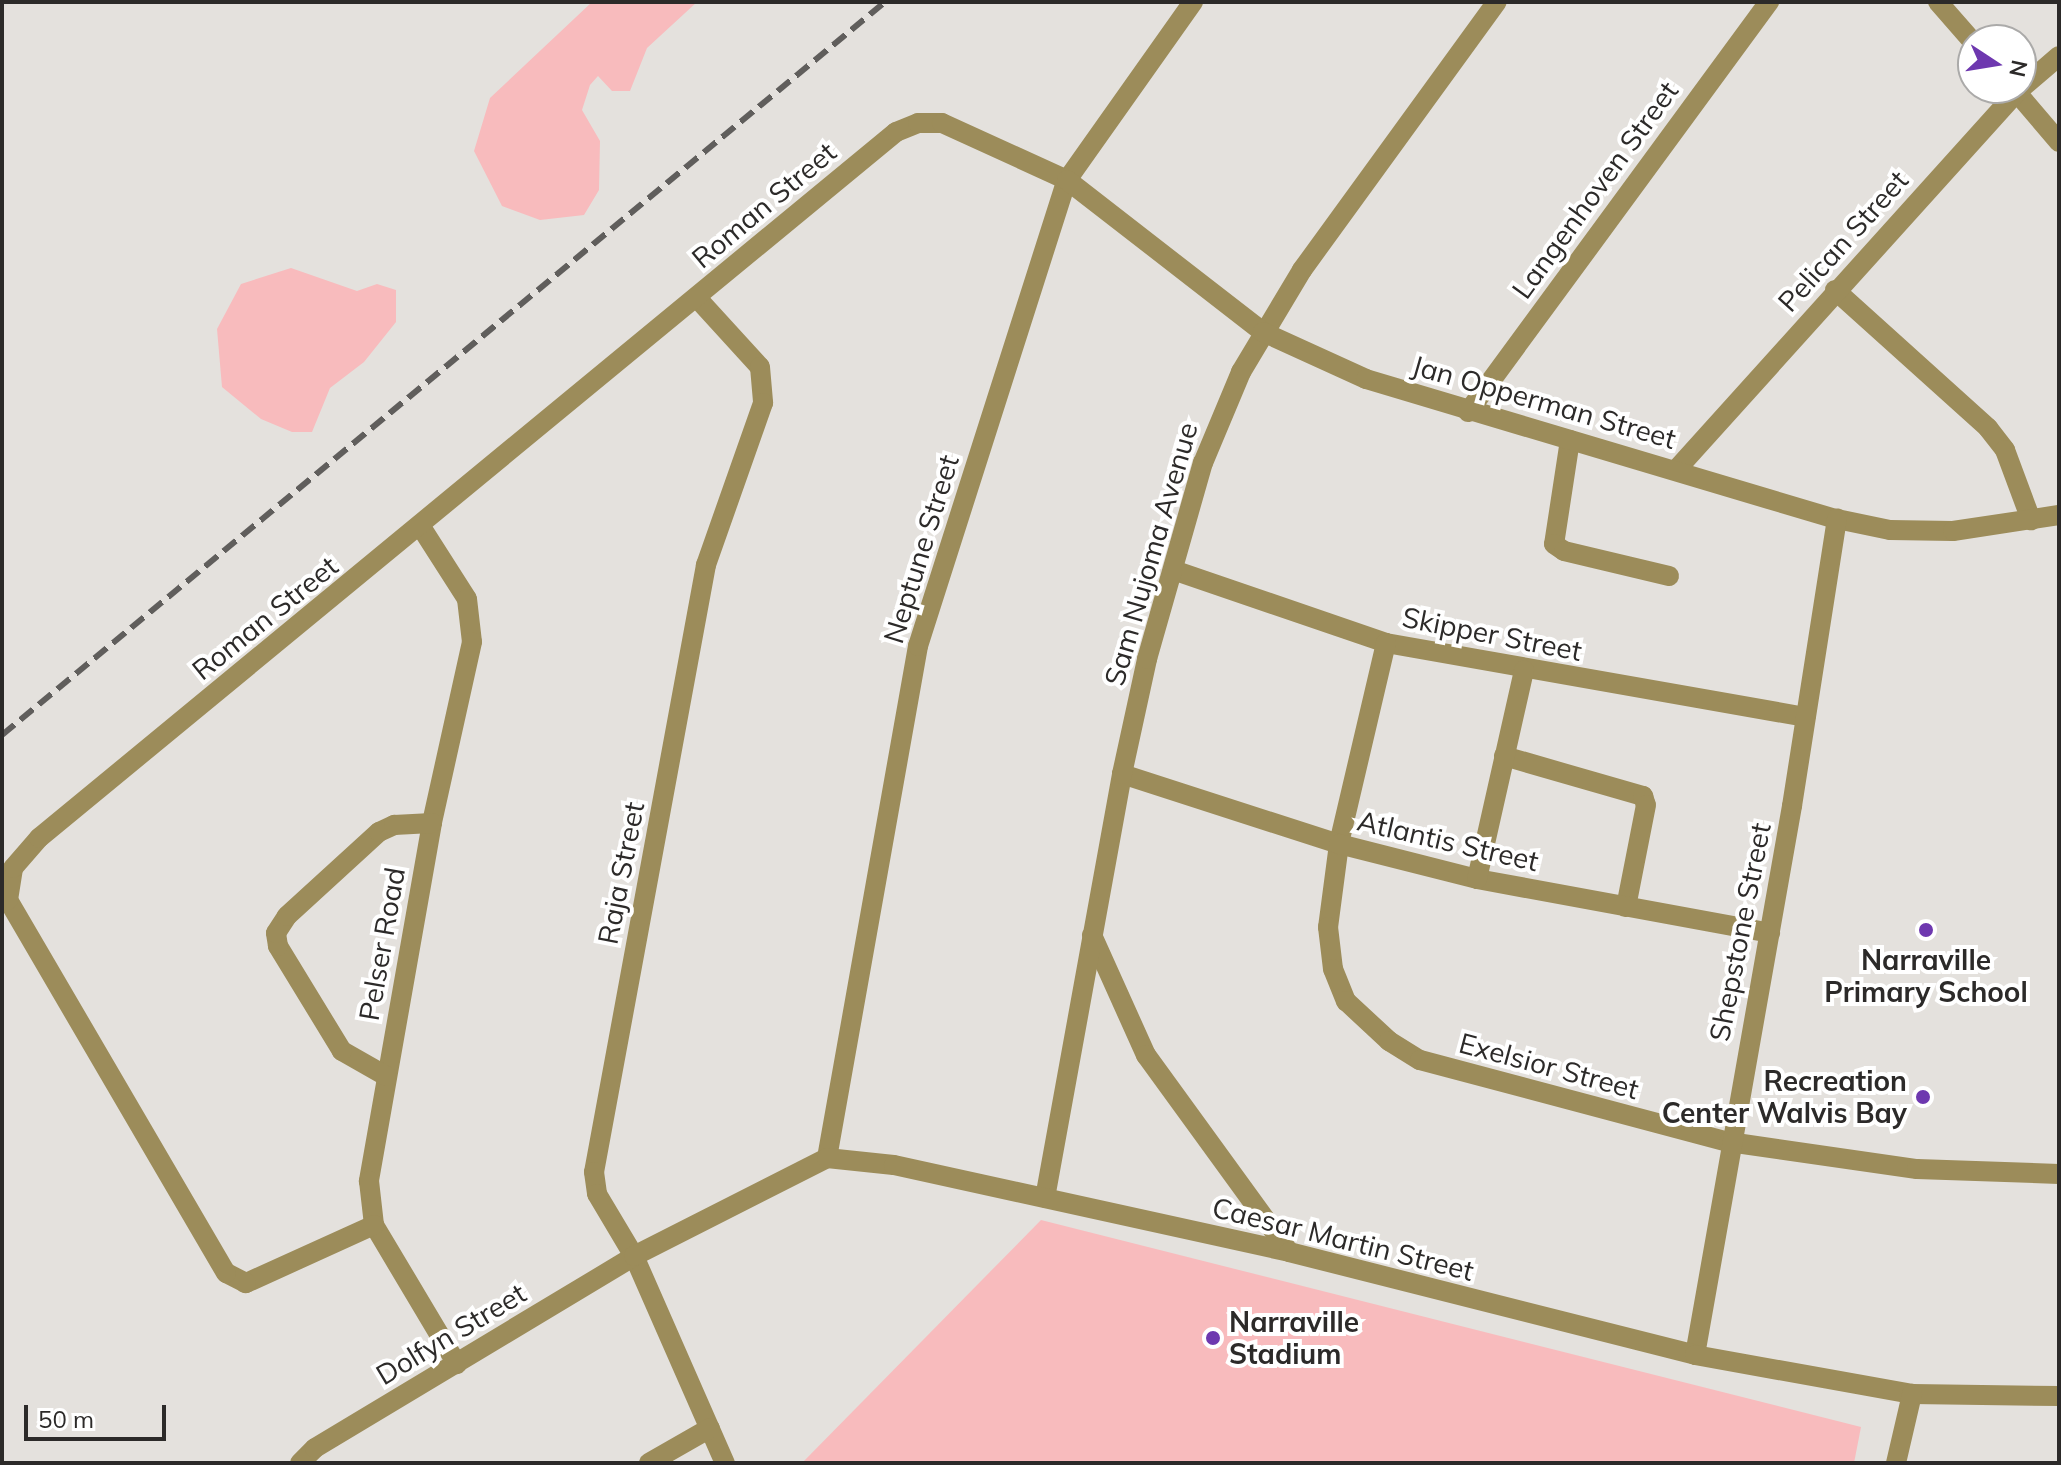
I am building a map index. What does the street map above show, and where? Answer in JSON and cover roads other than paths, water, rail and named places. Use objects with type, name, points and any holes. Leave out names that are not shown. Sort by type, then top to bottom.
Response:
[{"type":"street","name":"Neptune Street","points":[[827,1158],[918,646],[1067,180],[1193,2]]},
{"type":"street","name":"Sam Nujoma Avenue","points":[[1045,1198],[1122,774],[1147,659],[1176,571],[1203,463],[1263,332],[1302,270],[1497,2]]},
{"type":"street","name":"Langenhoven Street","points":[[1468,412],[1769,2]]},
{"type":"street","points":[[1938,2],[1957,24]]},
{"type":"street","name":"Pelican Street","points":[[2037,73],[2059,56]]},
{"type":"street","name":"Pelican Street","points":[[1676,470],[2002,104]]},
{"type":"street","points":[[2027,104],[2059,142]]},
{"type":"street","name":"Roman Street","points":[[374,1225],[246,1283],[226,1273],[8,900],[13,868],[39,838],[421,527],[896,132],[918,123],[942,123],[1067,180]]},
{"type":"street","name":"Jan Opperman Street","points":[[1067,180],[1263,332],[1366,379],[1468,412],[1837,519],[1890,530],[1953,531],[2059,515]]},
{"type":"street","points":[[1835,290],[1988,428],[2005,450],[2031,520]]},
{"type":"street","name":"Raja Street","points":[[697,298],[760,367],[763,403],[706,565],[594,1172],[597,1194],[634,1256],[725,1463]]},
{"type":"street","points":[[1570,440],[1554,544],[1564,551],[1669,576]]},
{"type":"street","name":"Shepstone Street","points":[[1695,1355],[1729,1142],[1770,933],[1837,519]]},
{"type":"street","name":"Pelser Road","points":[[421,527],[467,599],[472,642],[432,823],[369,1181],[374,1225],[457,1364]]},
{"type":"street","name":"Skipper Street","points":[[1176,571],[1386,643],[1524,670],[1806,717]]},
{"type":"street","name":"Exelsior Street","points":[[1386,643],[1339,844],[1328,927],[1333,969],[1346,1001],[1389,1041],[1420,1060],[1729,1142],[1917,1169],[2059,1174]]},
{"type":"street","points":[[1477,879],[1524,670]]},
{"type":"street","points":[[1504,756],[1643,796],[1646,805],[1626,907]]},
{"type":"street","name":"Atlantis Street","points":[[1122,774],[1339,844],[1477,879],[1770,933]]},
{"type":"street","points":[[386,1076],[342,1051],[278,946],[276,933],[287,916],[379,832],[394,825],[432,823]]},
{"type":"street","points":[[1092,935],[1146,1055],[1289,1252]]},
{"type":"street","points":[[634,1256],[827,1158]]},
{"type":"street","name":"Caesar Martin Street","points":[[827,1158],[894,1165],[1289,1252],[1695,1355],[1912,1394],[2059,1396]]},
{"type":"street","name":"Dolfyn Street","points":[[300,1463],[315,1448],[634,1256]]},
{"type":"street","points":[[1896,1463],[1912,1394]]},
{"type":"street","points":[[649,1463],[710,1428]]},
{"type":"railway","points":[[2,735],[885,2]]},
{"type":"place","name":"Narraville Primary School","points":[[1926,930]]},
{"type":"place","name":"Recreation Center Walvis Bay","points":[[1923,1097]]},
{"type":"place","name":"Narraville Stadium","points":[[1213,1338]]}]
